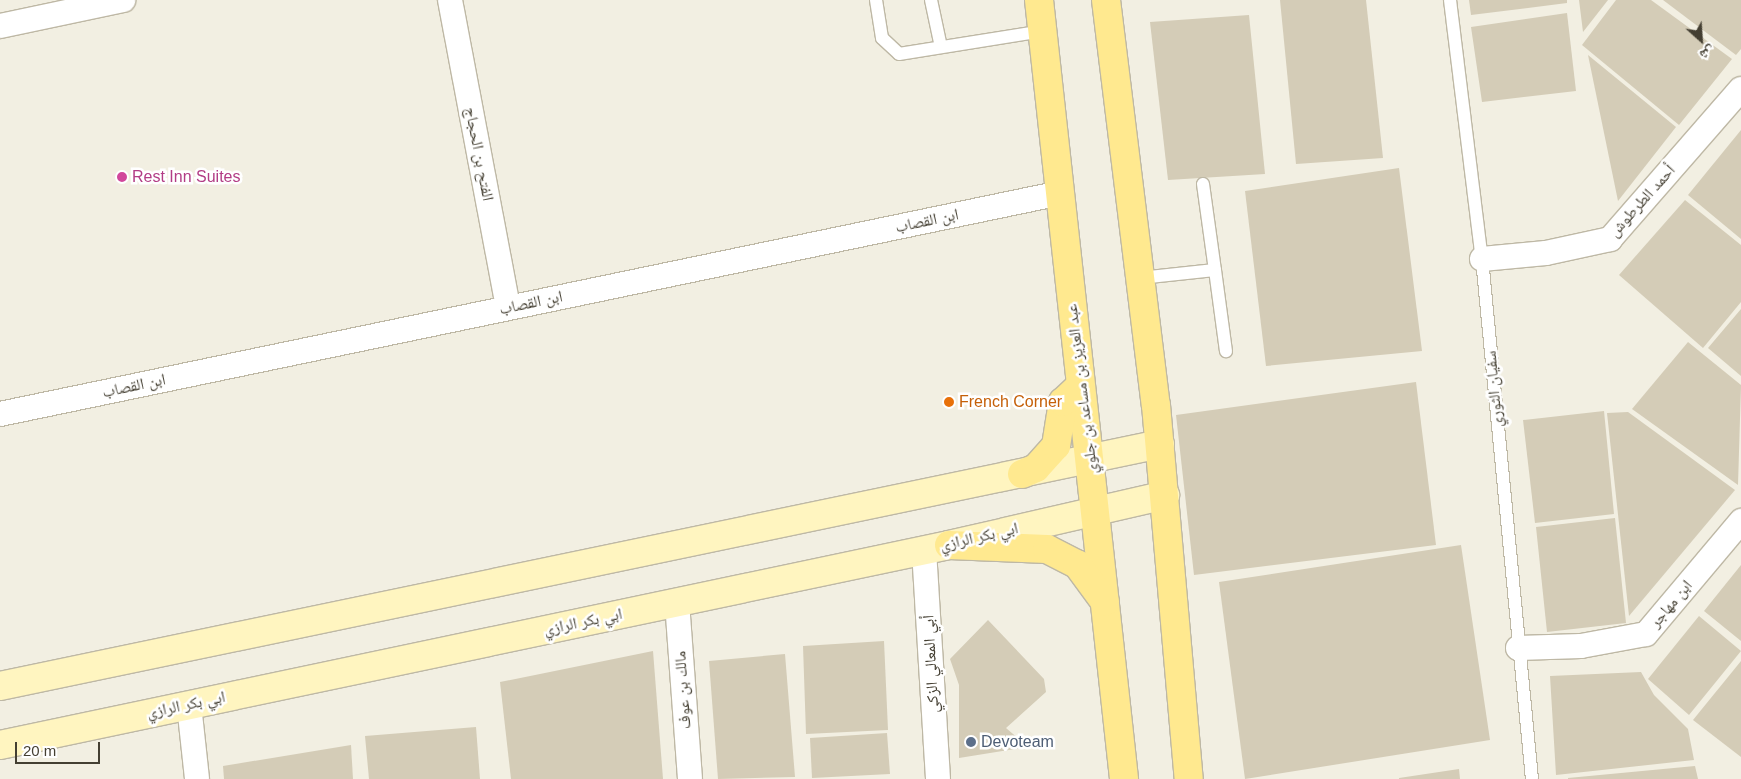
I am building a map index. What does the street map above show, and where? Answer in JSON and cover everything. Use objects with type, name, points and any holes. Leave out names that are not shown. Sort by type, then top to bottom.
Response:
[{"type":"main road","name":"عبد العزيز بن مساعد بن جلوي","points":[[1039,0],[1080,386],[1091,460],[1124,779]]},
{"type":"main road","points":[[1106,0],[1160,444],[1189,779]]},
{"type":"main road","points":[[1022,474],[1036,468],[1056,446],[1063,402],[1080,386]]},
{"type":"main road","points":[[937,547],[1047,549],[1077,564],[1105,602]]},
{"type":"street","points":[[0,26],[123,0]]},
{"type":"street","name":"الفتح بن الحجاج","points":[[450,0],[508,308]]},
{"type":"street","name":"أحمد الطرطوش","points":[[1482,259],[1546,253],[1610,239],[1741,89]]},
{"type":"street","name":"ابن القصاب","points":[[0,414],[1061,193]]},
{"type":"street","points":[[0,686],[1091,460],[1160,444]]},
{"type":"street","name":"ابي بكر الرازي","points":[[0,745],[937,547],[1096,508],[1165,495]]},
{"type":"street","name":"ابن مهاجر","points":[[1518,648],[1589,645],[1646,634],[1741,521]]},
{"type":"street","name":"أبي المعالي الزكي","points":[[937,547],[938,779]]},
{"type":"street","name":"مالك بن عوف","points":[[677,602],[690,779]]},
{"type":"street","points":[[189,705],[197,779]]},
{"type":"lane","points":[[876,0],[882,38],[891,50],[899,54],[1042,31]]},
{"type":"lane","points":[[931,0],[941,47]]},
{"type":"lane","name":"سفيان الثوري","points":[[1450,0],[1482,259],[1532,779]]},
{"type":"lane","points":[[1203,184],[1226,350]]},
{"type":"lane","points":[[1140,278],[1215,270]]},
{"type":"building","points":[[1280,0],[1366,0],[1383,158],[1296,164]]},
{"type":"building","points":[[1469,0],[1567,0],[1567,3],[1471,15]]},
{"type":"building","points":[[1579,0],[1608,0],[1583,32]]},
{"type":"building","points":[[1616,0],[1651,0],[1732,59],[1679,125],[1582,45]]},
{"type":"building","points":[[1663,0],[1741,0],[1741,49],[1736,55]]},
{"type":"building","points":[[1567,13],[1576,91],[1482,102],[1471,27]]},
{"type":"building","points":[[1249,15],[1265,174],[1168,180],[1150,22]]},
{"type":"building","points":[[1588,55],[1676,127],[1618,201]]},
{"type":"building","points":[[1741,130],[1741,239],[1688,195]]},
{"type":"building","points":[[1399,168],[1422,351],[1266,366],[1245,191]]},
{"type":"building","points":[[1685,200],[1741,245],[1741,302],[1703,348],[1619,275]]},
{"type":"building","points":[[1741,309],[1741,376],[1708,348]]},
{"type":"building","points":[[1688,342],[1741,385],[1738,485],[1632,409]]},
{"type":"building","points":[[1416,382],[1436,545],[1194,575],[1176,415]]},
{"type":"building","points":[[1604,411],[1614,514],[1535,523],[1523,420]]},
{"type":"building","points":[[1628,412],[1735,490],[1629,616],[1607,413]]},
{"type":"building","points":[[1615,518],[1626,623],[1547,632],[1536,527]]},
{"type":"building","points":[[1461,545],[1490,740],[1245,779],[1219,582]]},
{"type":"building","points":[[1741,565],[1741,641],[1704,611]]},
{"type":"building","points":[[1699,616],[1741,651],[1689,715],[1648,679]]},
{"type":"building","points":[[988,620],[1044,679],[1046,692],[1006,728],[1028,747],[959,758],[959,685],[950,659]]},
{"type":"building","points":[[884,641],[888,730],[806,734],[803,646]]},
{"type":"building","points":[[653,651],[663,779],[511,779],[500,682]]},
{"type":"building","points":[[785,654],[795,777],[718,779],[709,661]]},
{"type":"building","points":[[1741,661],[1741,757],[1693,720]]},
{"type":"building","points":[[1641,672],[1654,695],[1688,729],[1694,760],[1556,775],[1550,676]]},
{"type":"building","points":[[476,727],[480,779],[369,779],[365,736]]},
{"type":"building","points":[[887,733],[890,774],[812,778],[810,738]]},
{"type":"building","points":[[351,745],[353,779],[224,779],[223,766]]},
{"type":"building","points":[[1695,766],[1698,779],[1568,779],[1568,778]]},
{"type":"building","points":[[1459,769],[1460,779],[1399,779],[1399,778]]},
{"type":"place","name":"Rest Inn Suites","points":[[122,177]]},
{"type":"place","name":"French Corner","points":[[949,402]]},
{"type":"place","name":"Devoteam","points":[[971,742]]}]
